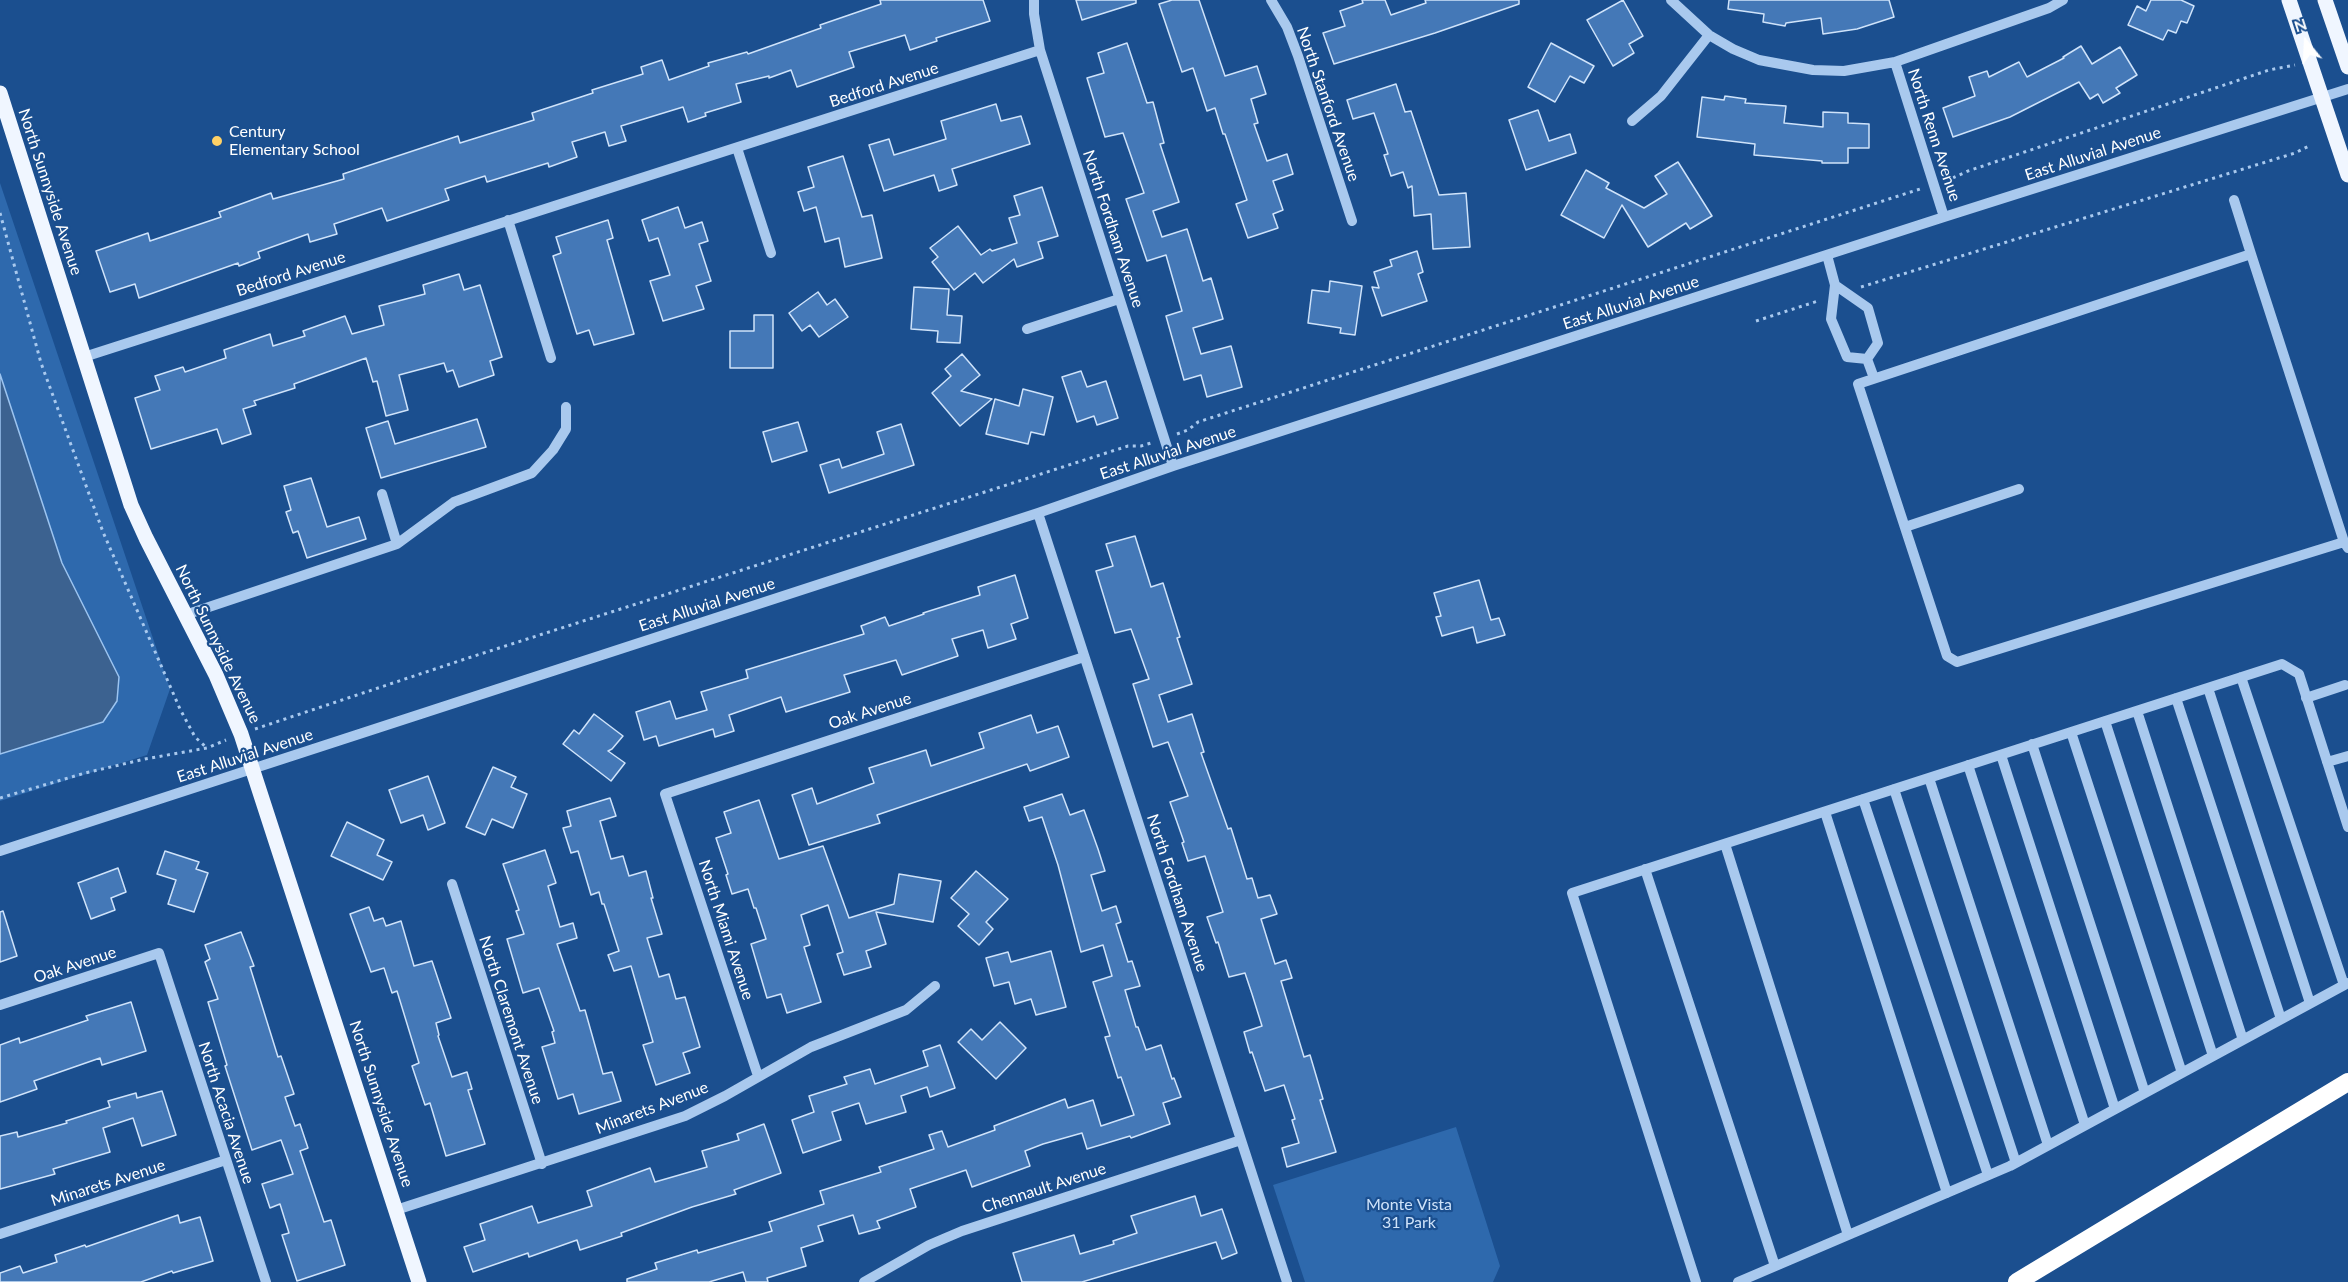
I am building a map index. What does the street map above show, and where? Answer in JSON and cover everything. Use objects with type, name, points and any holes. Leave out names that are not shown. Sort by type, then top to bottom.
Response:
[{"type":"highway","points":[[2017,1282],[2348,1082]]},
{"type":"main road","points":[[2289,0],[2348,175]]},
{"type":"main road","points":[[2325,0],[2348,67]]},
{"type":"main road","name":"North Sunnyside Avenue","points":[[0,93],[132,505],[216,675],[241,734],[419,1282]]},
{"type":"street","name":"North Fordham Avenue","points":[[1034,0],[1040,50],[1173,466]]},
{"type":"street","points":[[1671,0],[1709,35],[1759,60],[1783,66],[1844,71],[1895,62],[2049,8],[2063,0]]},
{"type":"street","name":"North Stanford Avenue","points":[[1275,1],[1298,56],[1352,221]]},
{"type":"street","points":[[1632,121],[1661,96],[1709,35]]},
{"type":"street","name":"Bedford Avenue","points":[[84,357],[1040,50]]},
{"type":"street","name":"North Renn Avenue","points":[[1895,62],[1944,217]]},
{"type":"street","name":"East Alluvial Avenue","points":[[0,851],[1038,513],[1173,466],[2348,89]]},
{"type":"street","points":[[737,148],[771,253]]},
{"type":"street","points":[[2234,200],[2346,545],[1957,662],[1947,656],[1858,384],[2251,254]]},
{"type":"street","points":[[508,220],[551,358]]},
{"type":"street","points":[[1827,255],[1838,291],[1831,319],[1847,357],[1867,359]]},
{"type":"street","points":[[1838,291],[1868,308],[1878,343],[1867,359]]},
{"type":"street","points":[[1027,329],[1119,299]]},
{"type":"street","points":[[1867,359],[1874,378]]},
{"type":"street","points":[[185,615],[397,544],[454,502],[532,473],[553,450],[566,429],[566,407]]},
{"type":"street","points":[[1905,527],[2019,489]]},
{"type":"street","points":[[381,494],[397,544]]},
{"type":"street","name":"North Fordham Avenue","points":[[1038,513],[1287,1282]]},
{"type":"street","name":"Oak Avenue","points":[[666,794],[1084,657]]},
{"type":"street","points":[[1696,1282],[1572,893],[2282,664],[2299,674],[2348,826]]},
{"type":"street","points":[[1738,1282],[2016,1162],[2346,984],[2241,677]]},
{"type":"street","points":[[2306,698],[2347,684]]},
{"type":"street","points":[[2208,688],[2310,1003]]},
{"type":"street","points":[[2176,698],[2281,1019]]},
{"type":"street","points":[[2137,711],[2243,1040]]},
{"type":"street","points":[[2105,721],[2213,1056]]},
{"type":"street","points":[[2071,732],[2182,1073]]},
{"type":"street","points":[[2032,744],[2145,1093]]},
{"type":"street","points":[[2001,755],[2115,1109]]},
{"type":"street","points":[[2327,762],[2348,756]]},
{"type":"street","points":[[1968,765],[2085,1125]]},
{"type":"street","points":[[1929,778],[2048,1145]]},
{"type":"street","points":[[1894,789],[2016,1162]]},
{"type":"street","name":"North Miami Avenue","points":[[666,794],[758,1076]]},
{"type":"street","points":[[1863,799],[1988,1175]]},
{"type":"street","points":[[1825,812],[1947,1193]]},
{"type":"street","points":[[1725,844],[1848,1235]]},
{"type":"street","points":[[1645,870],[1775,1266]]},
{"type":"street","name":"North Claremont Avenue","points":[[452,884],[542,1164]]},
{"type":"street","name":"Oak Avenue","points":[[0,1005],[159,953]]},
{"type":"street","name":"North Acacia Avenue","points":[[159,953],[266,1282]]},
{"type":"street","name":"Minarets Avenue","points":[[396,1210],[685,1116],[811,1047],[906,1010],[935,986]]},
{"type":"street","name":"Chennault Avenue","points":[[864,1282],[929,1245],[962,1231],[1241,1140]]},
{"type":"street","name":"Minarets Avenue","points":[[0,1234],[226,1160]]},
{"type":"path","points":[[1959,177],[1968,171],[2269,70],[2285,69]]},
{"type":"path","points":[[1756,321],[1838,291],[2295,153],[2308,146]]},
{"type":"path","points":[[1188,430],[1198,422],[1909,193]]},
{"type":"path","points":[[0,213],[41,363],[103,532],[180,709],[195,737],[207,748],[85,773],[0,798]]},
{"type":"path","points":[[275,720],[1128,446],[1141,446]]},
{"type":"green space","points":[[0,183],[170,689],[147,755],[0,801]]},
{"type":"green space","name":"Monte Vista 31 Park","points":[[1456,1127],[1500,1266],[1493,1282],[1305,1282],[1273,1185]]},
{"type":"shaded area","points":[[0,374],[62,563],[119,677],[117,701],[103,722],[0,754]]},
{"type":"building","points":[[880,0],[983,0],[990,21],[936,38],[937,41],[910,50],[905,35],[849,52],[854,67],[797,87],[791,70],[769,78],[769,76],[736,84],[741,102],[705,113],[706,116],[688,122],[683,107],[621,126],[626,141],[609,146],[605,132],[572,142],[577,157],[549,167],[548,163],[487,182],[485,176],[445,189],[449,200],[387,221],[382,208],[334,224],[337,234],[310,242],[308,234],[258,252],[260,258],[239,266],[238,263],[139,298],[135,284],[110,292],[96,251],[148,233],[150,241],[221,217],[219,212],[271,193],[273,199],[344,179],[343,174],[458,136],[460,143],[534,120],[532,113],[593,93],[592,90],[643,74],[641,67],[662,60],[669,80],[709,66],[708,63],[747,52],[748,54],[821,28],[820,25],[881,4]]},
{"type":"building","points":[[1076,0],[1136,0],[1136,3],[1082,20]]},
{"type":"building","points":[[1172,0],[1199,0],[1225,76],[1257,66],[1266,94],[1251,99],[1258,123],[1254,124],[1267,161],[1287,154],[1293,174],[1273,181],[1283,210],[1273,214],[1278,228],[1248,238],[1236,204],[1247,200],[1225,134],[1223,134],[1215,108],[1207,111],[1193,68],[1182,72],[1159,4]]},
{"type":"building","points":[[1362,0],[1385,0],[1391,15],[1426,3],[1425,0],[1519,0],[1519,4],[1334,64],[1323,33],[1345,26],[1340,11],[1363,3]]},
{"type":"building","points":[[1623,0],[1643,36],[1629,44],[1634,53],[1613,66],[1587,20]]},
{"type":"building","points":[[1729,0],[1889,0],[1894,17],[1857,29],[1823,34],[1821,18],[1786,23],[1785,26],[1763,22],[1764,14],[1728,9]]},
{"type":"building","points":[[2151,0],[2181,0],[2194,6],[2187,23],[2181,21],[2176,33],[2168,30],[2163,40],[2128,25],[2137,6],[2146,11]]},
{"type":"building","points":[[1127,43],[1147,103],[1153,102],[1164,143],[1160,144],[1179,202],[1153,211],[1162,237],[1187,229],[1203,281],[1211,278],[1223,319],[1193,328],[1201,354],[1231,346],[1242,387],[1207,397],[1201,375],[1184,380],[1166,316],[1182,311],[1166,255],[1147,261],[1126,199],[1144,193],[1123,133],[1105,137],[1087,78],[1104,73],[1098,53]]},
{"type":"building","points":[[1551,43],[1594,66],[1584,83],[1570,76],[1555,102],[1528,87]]},
{"type":"building","points":[[2081,46],[2092,64],[2120,47],[2137,75],[2116,88],[2120,93],[2103,103],[2098,94],[2090,99],[2079,82],[2010,117],[1953,137],[1943,108],[1975,96],[1969,77],[1987,71],[1989,77],[2019,62],[2027,77],[2064,58]]},
{"type":"building","points":[[1396,84],[1405,112],[1411,111],[1439,195],[1466,193],[1470,247],[1433,249],[1431,214],[1414,216],[1412,186],[1408,188],[1403,172],[1391,176],[1384,155],[1388,154],[1374,113],[1353,119],[1347,100]]},
{"type":"building","points":[[1725,96],[1746,99],[1745,103],[1786,106],[1784,123],[1823,127],[1823,112],[1848,113],[1848,123],[1869,124],[1869,148],[1848,148],[1848,163],[1822,163],[1822,161],[1754,155],[1755,144],[1697,137],[1702,97],[1724,100]]},
{"type":"building","points":[[996,104],[1001,121],[1021,116],[1030,144],[952,169],[957,185],[939,191],[934,175],[884,191],[869,145],[889,139],[894,155],[946,139],[941,121]]},
{"type":"building","points":[[1538,110],[1549,141],[1570,134],[1576,153],[1526,170],[1509,120]]},
{"type":"building","points":[[843,156],[862,217],[872,215],[882,258],[845,267],[839,238],[825,242],[816,207],[804,211],[798,192],[814,187],[808,167]]},
{"type":"building","points":[[1678,162],[1712,216],[1690,229],[1686,223],[1648,247],[1622,205],[1604,238],[1561,215],[1586,170],[1609,183],[1606,188],[1644,208],[1667,194],[1655,176]]},
{"type":"building","points":[[1042,187],[1058,236],[1038,242],[1043,258],[1017,267],[1014,259],[983,283],[975,273],[954,290],[932,262],[938,257],[930,248],[958,226],[981,255],[990,249],[992,251],[1017,243],[1009,218],[1020,215],[1014,196]]},
{"type":"building","points":[[678,207],[685,228],[702,222],[708,241],[699,244],[711,281],[696,286],[704,309],[663,321],[650,281],[670,275],[658,238],[649,241],[642,220]]},
{"type":"building","points":[[608,220],[613,238],[607,240],[634,334],[594,345],[589,330],[577,334],[553,256],[561,253],[556,237]]},
{"type":"building","points":[[1417,251],[1423,272],[1418,274],[1427,301],[1382,316],[1372,287],[1379,288],[1374,272],[1392,266],[1390,260]]},
{"type":"building","points":[[459,274],[464,290],[480,285],[502,357],[490,361],[494,375],[459,387],[453,370],[447,372],[444,363],[399,375],[408,410],[386,416],[377,381],[373,382],[366,358],[294,384],[295,388],[254,401],[256,405],[243,409],[251,434],[222,444],[217,429],[151,449],[135,398],[160,390],[155,376],[183,367],[185,372],[226,358],[224,350],[270,334],[273,346],[305,336],[303,331],[345,316],[352,334],[384,325],[379,306],[425,294],[423,285]]},
{"type":"building","points":[[1330,281],[1362,286],[1355,335],[1340,333],[1341,328],[1308,323],[1312,290],[1329,292]]},
{"type":"building","points":[[914,287],[949,289],[947,315],[962,316],[960,343],[937,342],[938,331],[911,329]]},
{"type":"building","points":[[818,292],[827,305],[835,299],[848,317],[819,337],[810,325],[802,331],[789,313]]},
{"type":"building","points":[[754,315],[773,315],[773,368],[730,368],[730,331],[754,331]]},
{"type":"building","points":[[962,354],[980,375],[961,391],[992,399],[960,426],[932,393],[951,376],[945,369]]},
{"type":"building","points":[[1081,371],[1087,387],[1106,381],[1118,418],[1097,425],[1094,416],[1077,422],[1062,377]]},
{"type":"building","points":[[1023,389],[1053,397],[1044,435],[1031,432],[1028,444],[986,434],[995,399],[1019,406]]},
{"type":"building","points":[[477,419],[486,447],[381,478],[366,428],[388,421],[395,444]]},
{"type":"building","points":[[798,422],[807,451],[772,462],[763,432]]},
{"type":"building","points":[[901,424],[914,465],[829,493],[820,465],[839,459],[842,468],[884,454],[877,432]]},
{"type":"building","points":[[311,478],[327,527],[359,517],[366,539],[307,558],[298,531],[293,533],[286,512],[291,510],[284,486]]},
{"type":"building","points":[[1135,536],[1151,587],[1163,583],[1192,684],[1159,695],[1168,722],[1192,714],[1204,752],[1201,753],[1228,829],[1231,828],[1247,879],[1252,878],[1258,898],[1270,895],[1277,914],[1261,919],[1275,964],[1286,960],[1292,978],[1281,981],[1304,1057],[1310,1055],[1323,1099],[1320,1100],[1336,1152],[1287,1167],[1282,1148],[1299,1143],[1292,1120],[1295,1119],[1284,1085],[1265,1091],[1252,1052],[1250,1053],[1244,1032],[1262,1026],[1252,994],[1245,973],[1229,977],[1218,942],[1216,943],[1207,917],[1223,912],[1205,856],[1188,861],[1170,802],[1188,796],[1168,742],[1153,747],[1133,684],[1149,679],[1131,629],[1115,633],[1096,571],[1113,566],[1106,544]]},
{"type":"building","points":[[1015,575],[1028,618],[1011,624],[1016,639],[988,648],[983,630],[952,639],[958,656],[902,675],[896,660],[844,675],[850,692],[786,712],[781,697],[729,715],[734,731],[715,737],[713,729],[659,746],[656,736],[644,740],[636,712],[670,701],[676,719],[707,710],[701,692],[748,678],[746,670],[864,634],[861,626],[885,617],[889,626],[980,595],[978,587]]},
{"type":"building","points":[[1479,580],[1491,620],[1499,618],[1505,635],[1477,643],[1473,627],[1442,636],[1436,617],[1441,616],[1434,593]]},
{"type":"building","points":[[594,714],[623,736],[608,751],[625,763],[611,781],[563,744],[574,730],[579,734]]},
{"type":"building","points":[[1031,715],[1037,733],[1058,726],[1069,757],[1030,771],[1027,764],[877,815],[880,823],[809,845],[792,795],[812,788],[817,804],[874,783],[869,768],[926,750],[931,766],[984,748],[979,733]]},
{"type":"building","points":[[493,767],[516,777],[511,787],[527,794],[513,828],[492,819],[485,835],[466,827]]},
{"type":"building","points":[[428,776],[445,823],[428,830],[423,815],[401,823],[389,790]]},
{"type":"building","points":[[1062,794],[1070,815],[1084,810],[1105,871],[1091,875],[1102,911],[1116,906],[1121,922],[1116,924],[1128,962],[1132,961],[1140,986],[1125,990],[1136,1027],[1138,1027],[1146,1050],[1161,1045],[1172,1079],[1174,1078],[1181,1097],[1163,1103],[1170,1124],[1131,1138],[1130,1136],[1087,1149],[1082,1133],[1043,1144],[1025,1151],[1030,1166],[972,1187],[966,1170],[910,1189],[916,1207],[877,1221],[880,1228],[859,1234],[853,1215],[818,1226],[823,1241],[801,1248],[806,1266],[767,1278],[768,1282],[746,1282],[743,1272],[709,1282],[627,1282],[627,1279],[657,1269],[655,1263],[772,1231],[769,1222],[824,1204],[820,1191],[881,1172],[879,1167],[934,1149],[929,1135],[942,1131],[948,1147],[995,1130],[994,1126],[1065,1099],[1068,1108],[1093,1100],[1101,1126],[1134,1115],[1121,1077],[1118,1078],[1105,1037],[1110,1036],[1093,982],[1112,976],[1103,945],[1081,952],[1058,865],[1042,817],[1029,821],[1024,807]]},
{"type":"building","points":[[610,798],[616,816],[600,821],[611,859],[623,856],[629,876],[646,871],[653,898],[651,898],[662,934],[647,938],[659,977],[669,974],[676,999],[685,997],[700,1047],[683,1053],[690,1073],[656,1085],[643,1045],[653,1042],[631,966],[614,971],[608,955],[619,951],[604,904],[602,904],[599,892],[591,895],[578,851],[571,853],[563,828],[571,826],[567,811]]},
{"type":"building","points":[[759,800],[779,859],[823,846],[849,918],[894,904],[899,874],[941,881],[933,922],[876,912],[886,944],[866,951],[871,967],[844,975],[837,954],[843,952],[828,905],[801,915],[810,945],[804,947],[821,1002],[787,1013],[781,994],[767,998],[751,944],[766,939],[748,889],[732,894],[716,838],[731,833],[724,812]]},
{"type":"building","points":[[347,822],[384,840],[377,855],[392,862],[383,880],[331,856]]},
{"type":"building","points":[[545,850],[556,883],[548,886],[560,927],[573,923],[577,938],[557,944],[580,1011],[585,1010],[603,1074],[612,1072],[621,1101],[579,1114],[573,1094],[558,1099],[542,1047],[555,1043],[552,1032],[554,1031],[539,988],[523,993],[507,939],[524,934],[516,911],[519,910],[503,864]]},
{"type":"building","points":[[165,851],[199,862],[196,869],[208,873],[194,912],[168,904],[176,880],[157,874]]},
{"type":"building","points":[[118,868],[126,892],[111,898],[115,910],[91,919],[78,883]]},
{"type":"building","points":[[976,871],[1008,899],[986,922],[993,929],[979,945],[958,926],[969,914],[951,898]]},
{"type":"building","points":[[369,907],[374,921],[383,918],[386,926],[401,921],[414,966],[432,961],[451,1018],[436,1023],[438,1036],[452,1077],[467,1072],[472,1089],[468,1090],[485,1144],[446,1156],[430,1103],[425,1105],[412,1066],[419,1063],[397,991],[392,993],[384,968],[371,972],[350,914]]},
{"type":"building","points":[[3,911],[17,956],[0,962],[0,912]]},
{"type":"building","points":[[241,932],[254,966],[250,967],[278,1057],[281,1056],[294,1094],[285,1097],[295,1126],[300,1124],[308,1148],[300,1151],[324,1222],[331,1220],[345,1265],[297,1281],[282,1235],[289,1233],[280,1204],[270,1208],[262,1184],[293,1174],[281,1140],[252,1150],[225,1066],[227,1065],[208,1002],[218,999],[205,962],[210,959],[205,945]]},
{"type":"building","points":[[1051,951],[1066,1007],[1036,1015],[1031,999],[1015,1004],[1009,982],[994,986],[986,958],[1008,952],[1011,962]]},
{"type":"building","points":[[131,1002],[146,1051],[102,1065],[100,1058],[34,1081],[37,1089],[0,1102],[0,1045],[19,1038],[20,1043],[88,1020],[86,1016]]},
{"type":"building","points":[[1000,1022],[1026,1048],[996,1079],[958,1042],[971,1029],[982,1040]]},
{"type":"building","points":[[940,1045],[955,1088],[930,1097],[927,1087],[901,1096],[906,1112],[866,1124],[859,1103],[832,1112],[841,1140],[803,1153],[792,1120],[814,1112],[809,1096],[847,1084],[844,1077],[870,1069],[875,1084],[928,1066],[923,1051]]},
{"type":"building","points":[[162,1091],[176,1135],[142,1146],[133,1118],[103,1128],[110,1152],[53,1169],[55,1174],[0,1189],[0,1136],[17,1132],[18,1137],[67,1123],[66,1121],[110,1107],[108,1101],[136,1093],[137,1098]]},
{"type":"building","points":[[764,1124],[781,1173],[734,1190],[736,1194],[692,1207],[621,1233],[622,1236],[580,1250],[577,1240],[529,1257],[528,1253],[473,1272],[464,1247],[485,1240],[480,1224],[532,1206],[538,1223],[592,1206],[587,1191],[650,1168],[655,1182],[707,1167],[702,1151],[739,1140],[737,1134]]},
{"type":"building","points":[[1195,1196],[1201,1216],[1222,1209],[1237,1253],[1222,1259],[1216,1242],[1082,1282],[1022,1282],[1013,1253],[1074,1235],[1080,1254],[1114,1244],[1113,1241],[1137,1233],[1131,1216]]},
{"type":"building","points":[[178,1215],[180,1223],[200,1217],[213,1261],[173,1273],[172,1271],[141,1282],[0,1282],[0,1273],[20,1266],[23,1273],[57,1262],[55,1255],[85,1245],[86,1247]]},
{"type":"place","name":"Century Elementary School","points":[[217,141]]}]
